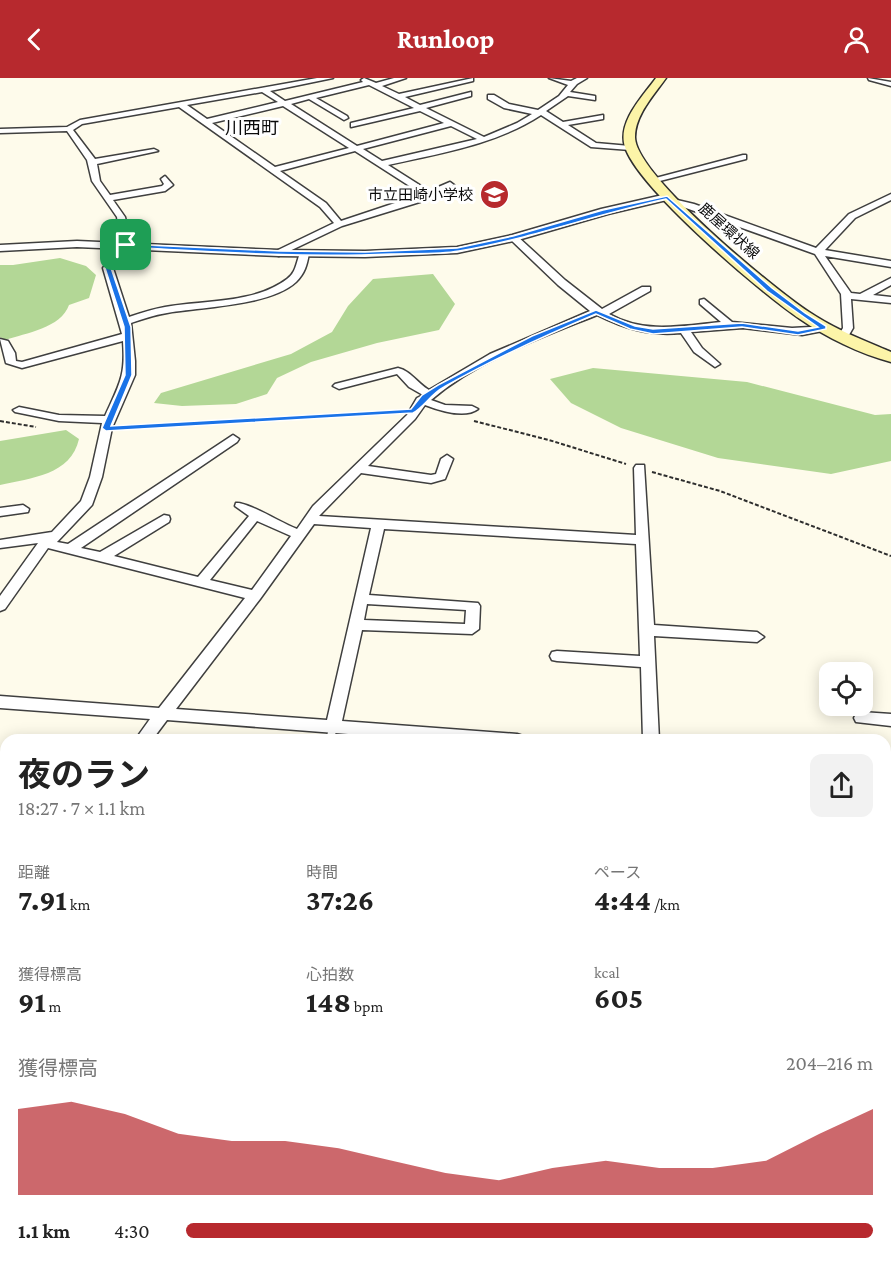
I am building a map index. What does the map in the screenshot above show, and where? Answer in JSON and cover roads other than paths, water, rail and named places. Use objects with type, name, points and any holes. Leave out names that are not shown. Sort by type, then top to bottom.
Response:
[{"type":"main road","points":[[630,148],[629,138],[632,124],[662,78]]},
{"type":"main road","name":"鹿屋環状線","points":[[630,148],[652,180],[670,200],[769,289],[802,315],[824,328],[842,338],[891,357]]},
{"type":"street","points":[[0,131],[69,129],[80,122],[329,78]]},
{"type":"street","points":[[350,78],[374,83],[484,140]]},
{"type":"street","points":[[206,122],[402,78]]},
{"type":"street","points":[[400,96],[471,78]]},
{"type":"street","points":[[554,78],[573,84]]},
{"type":"street","points":[[382,164],[484,140],[520,125],[541,112],[583,78]]},
{"type":"street","points":[[872,78],[891,84]]},
{"type":"street","points":[[262,89],[428,194]]},
{"type":"street","points":[[566,93],[592,98]]},
{"type":"street","points":[[354,125],[463,94]]},
{"type":"street","points":[[491,97],[507,106],[541,112],[594,145],[630,148]]},
{"type":"street","points":[[310,98],[344,118]]},
{"type":"street","points":[[180,104],[323,205],[339,224]]},
{"type":"street","points":[[563,124],[600,117]]},
{"type":"street","points":[[273,170],[450,124]]},
{"type":"street","points":[[0,606],[50,540],[87,502],[96,477],[107,424],[129,375],[128,336],[108,268],[126,245],[121,218],[96,181],[97,170],[93,162],[69,129]]},
{"type":"street","points":[[93,162],[154,150]]},
{"type":"street","points":[[652,180],[742,157]]},
{"type":"street","points":[[108,198],[165,188],[169,185],[165,179]]},
{"type":"street","points":[[279,253],[339,224],[420,200],[450,185]]},
{"type":"street","points":[[818,252],[852,216],[891,197]]},
{"type":"street","points":[[0,248],[77,244],[279,253],[365,254],[457,250],[514,238],[605,211],[670,200],[818,252],[891,264]]},
{"type":"street","points":[[514,238],[573,294],[599,313],[633,327],[653,332],[742,325],[798,333],[824,328]]},
{"type":"street","points":[[818,252],[847,296],[848,328],[842,338]]},
{"type":"street","points":[[125,321],[165,310],[238,301],[264,293],[288,283],[300,272],[304,253]]},
{"type":"street","points":[[864,296],[891,281]]},
{"type":"street","points":[[148,734],[255,596],[318,509],[411,417],[421,402],[502,353],[599,313],[646,289]]},
{"type":"street","points":[[847,296],[891,300]]},
{"type":"street","points":[[704,302],[730,326]]},
{"type":"street","points":[[685,331],[698,350],[715,364]]},
{"type":"street","points":[[0,342],[4,343],[10,353],[11,363],[22,365],[128,336]]},
{"type":"street","points":[[339,386],[398,371],[405,373],[421,402]]},
{"type":"street","points":[[421,402],[444,408],[472,409]]},
{"type":"street","points":[[19,410],[107,424]]},
{"type":"street","points":[[70,549],[233,439]]},
{"type":"street","points":[[359,469],[431,479],[441,476],[447,459]]},
{"type":"street","points":[[640,468],[641,540],[651,734]]},
{"type":"street","points":[[241,506],[274,525],[300,535]]},
{"type":"street","points":[[0,512],[23,509]]},
{"type":"street","points":[[103,557],[164,519]]},
{"type":"street","points":[[201,582],[251,520]]},
{"type":"street","points":[[311,520],[641,540]]},
{"type":"street","points":[[331,733],[378,525]]},
{"type":"street","points":[[0,544],[50,540],[70,549],[255,596]]},
{"type":"street","points":[[355,625],[472,628],[473,606],[362,598]]},
{"type":"street","points":[[646,630],[757,637]]},
{"type":"street","points":[[557,656],[647,662]]},
{"type":"street","points":[[0,702],[165,714],[358,734]]},
{"type":"street","points":[[862,718],[891,720]]},
{"type":"place","name":"市立田崎小学校","points":[[494,195]]},
{"type":"district","name":"川西町","points":[[252,128]]}]
